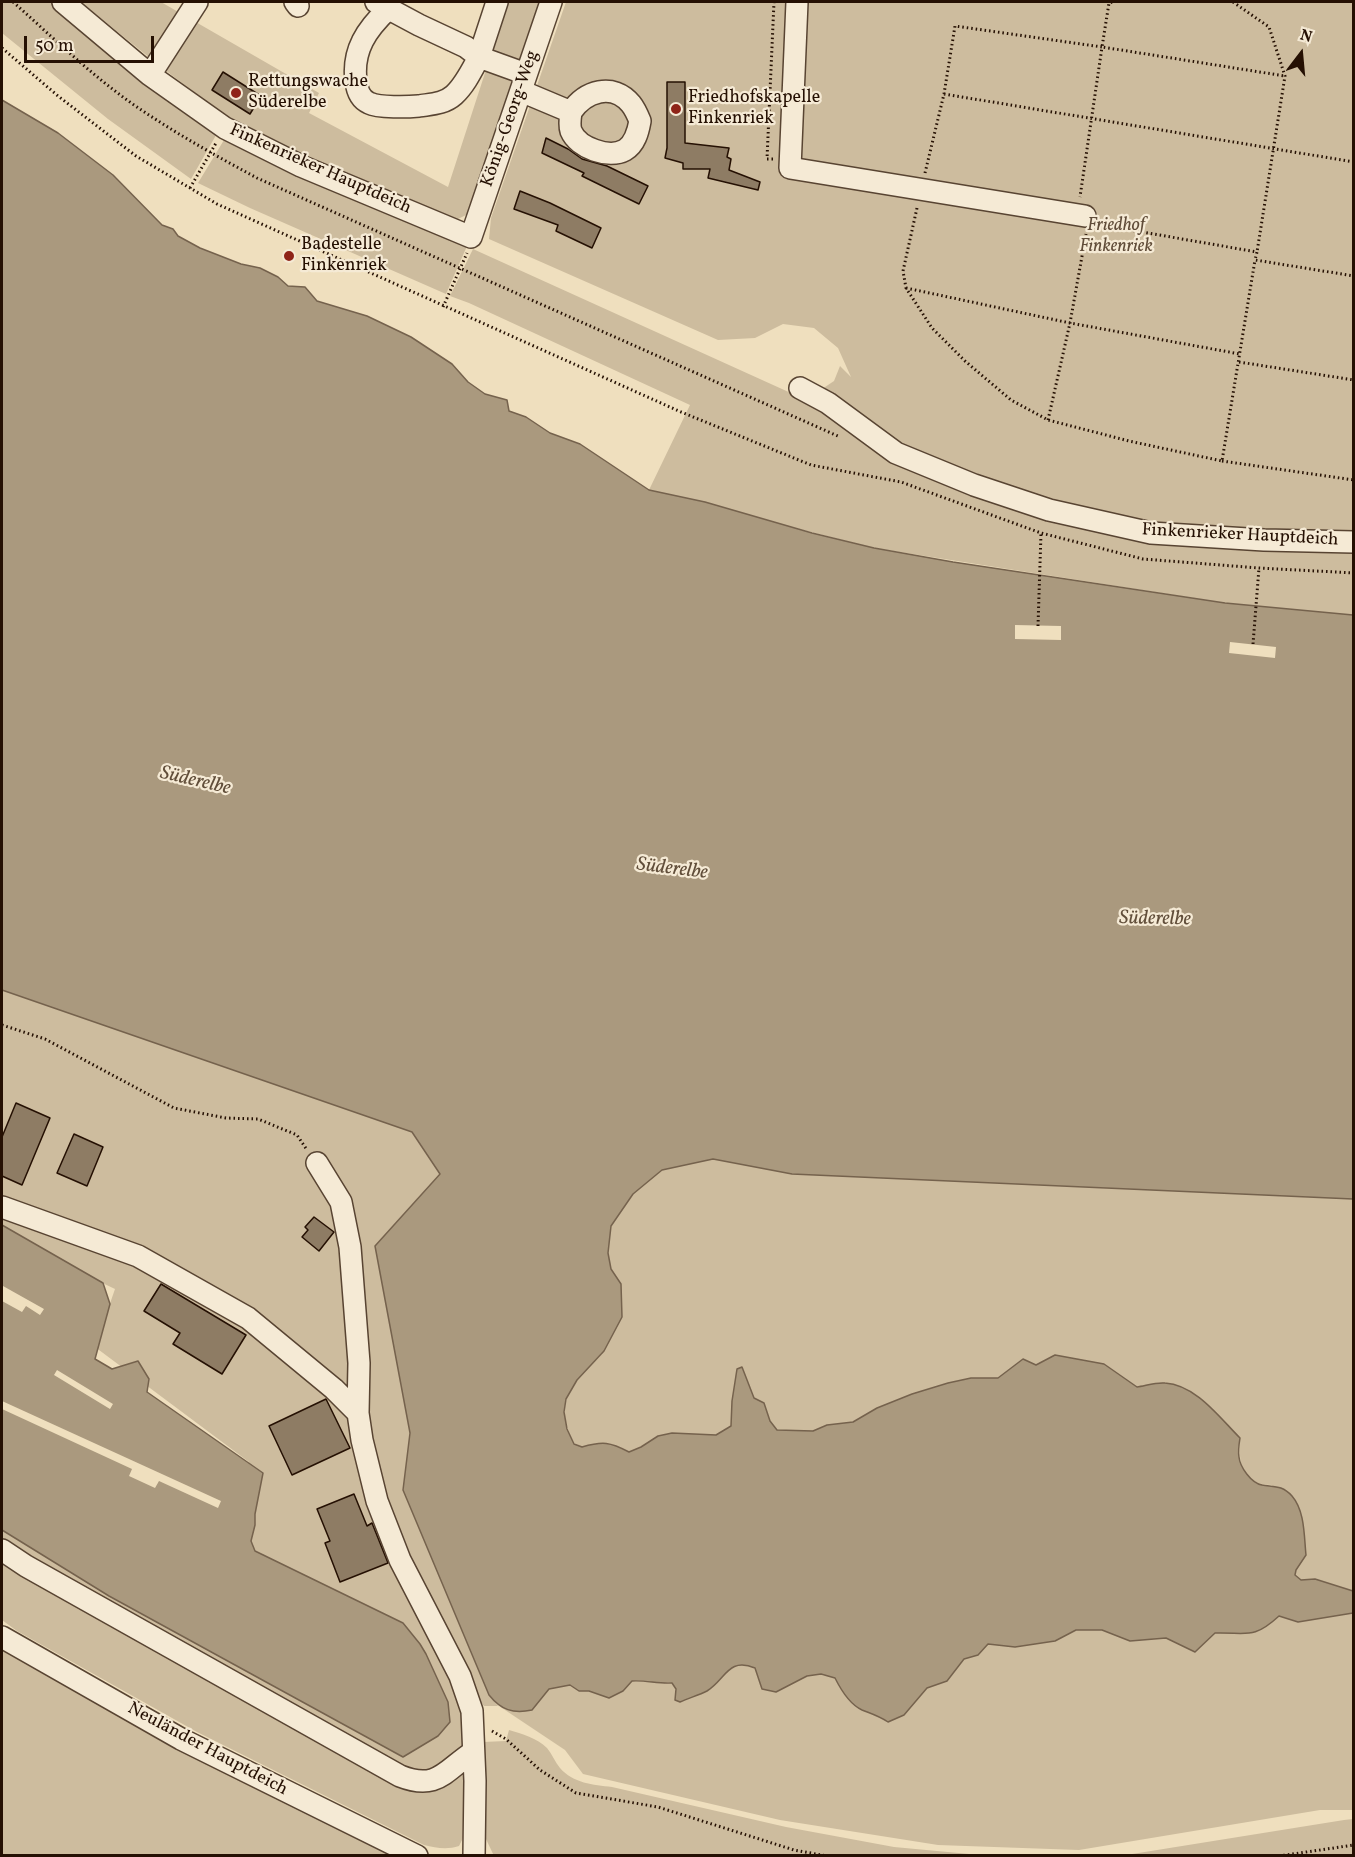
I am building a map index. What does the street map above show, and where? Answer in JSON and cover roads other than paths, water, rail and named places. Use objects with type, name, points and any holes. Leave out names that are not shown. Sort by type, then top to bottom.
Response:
[{"type":"street","name":"Finkenrieker Hauptdeich","points":[[63,2],[150,75],[225,128],[264,149],[470,242]]},
{"type":"street","points":[[150,75],[197,2]]},
{"type":"street","points":[[497,2],[479,57],[453,96],[442,103],[413,106],[369,103],[360,96],[354,69],[357,51],[382,5],[466,47],[479,57],[572,112]]},
{"type":"street","name":"König-Georg-Weg","points":[[470,242],[551,2]]},
{"type":"street","points":[[797,2],[790,168],[922,188],[1092,220]]},
{"type":"street","name":"Finkenrieker Hauptdeich","points":[[800,388],[828,403],[896,453],[974,485],[1048,510],[1151,533],[1264,540],[1353,542]]},
{"type":"street","points":[[317,1163],[341,1202],[350,1247],[359,1363],[358,1413],[377,1501],[400,1560],[460,1676],[472,1711],[474,1856]]},
{"type":"street","points":[[2,1207],[138,1256],[248,1318],[334,1389],[358,1413]]},
{"type":"street","points":[[2,1550],[26,1566],[400,1776],[414,1782],[436,1779],[473,1752]]},
{"type":"street","name":"Neuländer Hauptdeich","points":[[2,1637],[181,1738],[417,1856]]},
{"type":"water","name":"Süderelbe","points":[[2,100],[58,133],[113,175],[162,225],[173,229],[178,236],[200,248],[241,264],[260,268],[278,277],[288,286],[305,287],[317,301],[367,316],[411,337],[452,364],[468,382],[485,394],[507,400],[509,411],[526,417],[550,433],[580,444],[649,490],[705,502],[812,533],[874,548],[1225,603],[1353,615],[1353,1199],[792,1174],[713,1159],[662,1170],[633,1194],[611,1226],[608,1253],[611,1269],[621,1284],[622,1317],[604,1351],[577,1380],[566,1399],[564,1412],[567,1429],[574,1444],[582,1447],[606,1444],[629,1452],[658,1436],[672,1433],[716,1435],[731,1426],[737,1369],[742,1367],[754,1398],[764,1403],[770,1421],[777,1430],[813,1431],[827,1425],[853,1422],[877,1408],[948,1383],[971,1378],[998,1378],[1023,1359],[1036,1365],[1055,1355],[1104,1364],[1137,1387],[1165,1383],[1187,1389],[1215,1412],[1240,1438],[1240,1461],[1250,1478],[1258,1484],[1285,1490],[1296,1502],[1303,1524],[1306,1555],[1295,1575],[1301,1580],[1315,1579],[1353,1591],[1353,1613],[1298,1622],[1279,1616],[1256,1632],[1215,1633],[1195,1652],[1166,1638],[1130,1641],[1102,1630],[1076,1630],[1055,1641],[1015,1647],[988,1644],[978,1655],[964,1659],[947,1681],[927,1688],[904,1715],[888,1722],[853,1704],[835,1678],[821,1674],[807,1676],[776,1692],[762,1689],[755,1668],[746,1665],[733,1667],[707,1691],[680,1702],[675,1700],[676,1689],[672,1683],[637,1681],[632,1681],[623,1691],[609,1698],[589,1691],[579,1691],[570,1685],[549,1689],[532,1710],[525,1711],[508,1710],[489,1695],[403,1490],[410,1433],[375,1246],[440,1174],[412,1132],[2,990]]},
{"type":"water","points":[[2,1225],[103,1283],[110,1304],[95,1359],[112,1369],[138,1361],[149,1379],[147,1392],[263,1473],[251,1541],[255,1551],[403,1623],[426,1654],[448,1702],[450,1722],[438,1736],[403,1757],[109,1596],[2,1530]]},
{"type":"place","name":"Rettungswache Süderelbe","points":[[236,93]]},
{"type":"place","name":"Friedhofskapelle Finkenriek","points":[[676,109]]},
{"type":"place","name":"Badestelle Finkenriek","points":[[289,256]]},
{"type":"park label","name":"Friedhof Finkenriek","points":[[1116,237]]}]
